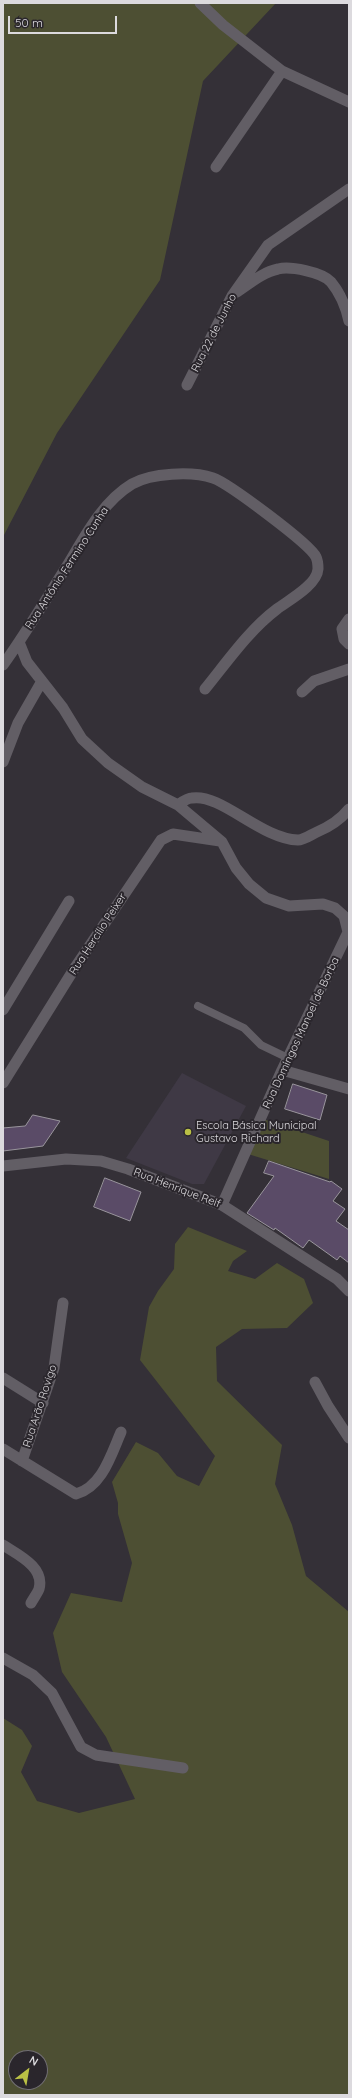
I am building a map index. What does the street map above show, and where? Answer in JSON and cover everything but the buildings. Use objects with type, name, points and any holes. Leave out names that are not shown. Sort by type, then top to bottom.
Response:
[{"type":"street","points":[[200,3],[223,25],[282,71],[349,102]]},
{"type":"street","points":[[216,166],[282,71]]},
{"type":"street","name":"Rua 22 de Junho","points":[[187,385],[232,296],[268,245],[349,189]]},
{"type":"street","points":[[232,296],[259,277],[278,269],[304,269],[330,280],[346,307],[349,321]]},
{"type":"street","name":"Rua Antônio Fermino Cunha","points":[[3,665],[106,506],[132,484],[168,473],[213,478],[239,492],[303,542],[316,556],[318,569],[312,581],[290,602],[278,609],[257,627],[205,689]]},
{"type":"street","points":[[349,619],[342,629],[344,639],[349,644]]},
{"type":"street","name":"Rua Domingos Manoel de Borba","points":[[19,642],[27,662],[63,708],[82,739],[108,763],[142,787],[178,805],[222,842],[236,868],[249,884],[266,898],[289,906],[323,904],[335,908],[344,916],[348,932],[282,1070],[222,1205]]},
{"type":"street","points":[[302,692],[314,681],[349,669]]},
{"type":"street","points":[[3,762],[18,724],[42,681]]},
{"type":"street","points":[[178,805],[191,798],[205,798],[231,810],[274,836],[299,840],[327,827],[343,817],[349,809]]},
{"type":"street","name":"Rua Hercílio Peixer","points":[[3,1083],[76,966],[161,840],[173,834],[222,842]]},
{"type":"street","points":[[3,1010],[69,901]]},
{"type":"street","points":[[282,1070],[349,1089]]},
{"type":"street","name":"Rua Henrique Reif","points":[[3,1166],[66,1158],[101,1161],[154,1178],[222,1205],[337,1279],[349,1291]]},
{"type":"street","name":"Rua Arão Rovigo","points":[[22,1461],[54,1368],[63,1303]]},
{"type":"street","points":[[3,1378],[43,1403]]},
{"type":"street","points":[[315,1382],[328,1406],[349,1438]]},
{"type":"street","points":[[3,1449],[76,1494],[86,1491],[104,1471],[121,1432]]},
{"type":"street","points":[[3,1545],[30,1563],[39,1575],[39,1589],[31,1604]]},
{"type":"street","points":[[3,1658],[33,1675],[52,1693],[81,1747],[96,1755],[183,1768]]},
{"type":"lane","points":[[198,1006],[244,1028],[262,1045],[288,1058]]},
{"type":"shaded area","name":"Escola Básica Municipal Gustavo Richard","points":[[182,1073],[246,1106],[204,1184],[192,1184],[126,1158]]},
{"type":"green space","points":[[3,3],[276,3],[203,81],[160,280],[57,433],[3,537]]},
{"type":"green space","points":[[263,1119],[329,1141],[329,1179],[248,1154]]},
{"type":"green space","points":[[188,1227],[247,1251],[233,1261],[228,1271],[255,1279],[277,1263],[304,1279],[313,1303],[287,1328],[242,1329],[216,1347],[217,1381],[282,1445],[275,1484],[292,1525],[306,1576],[349,1612],[349,2095],[3,2095],[3,1718],[22,1730],[32,1746],[21,1772],[37,1801],[79,1813],[135,1799],[106,1737],[62,1672],[53,1633],[71,1593],[122,1602],[132,1563],[118,1514],[118,1503],[112,1482],[136,1442],[158,1453],[177,1476],[199,1486],[215,1456],[140,1360],[149,1307],[158,1291],[174,1269],[175,1244]]},
{"type":"place","name":"Escola Básica Municipal Gustavo Richard","points":[[188,1132]]}]
